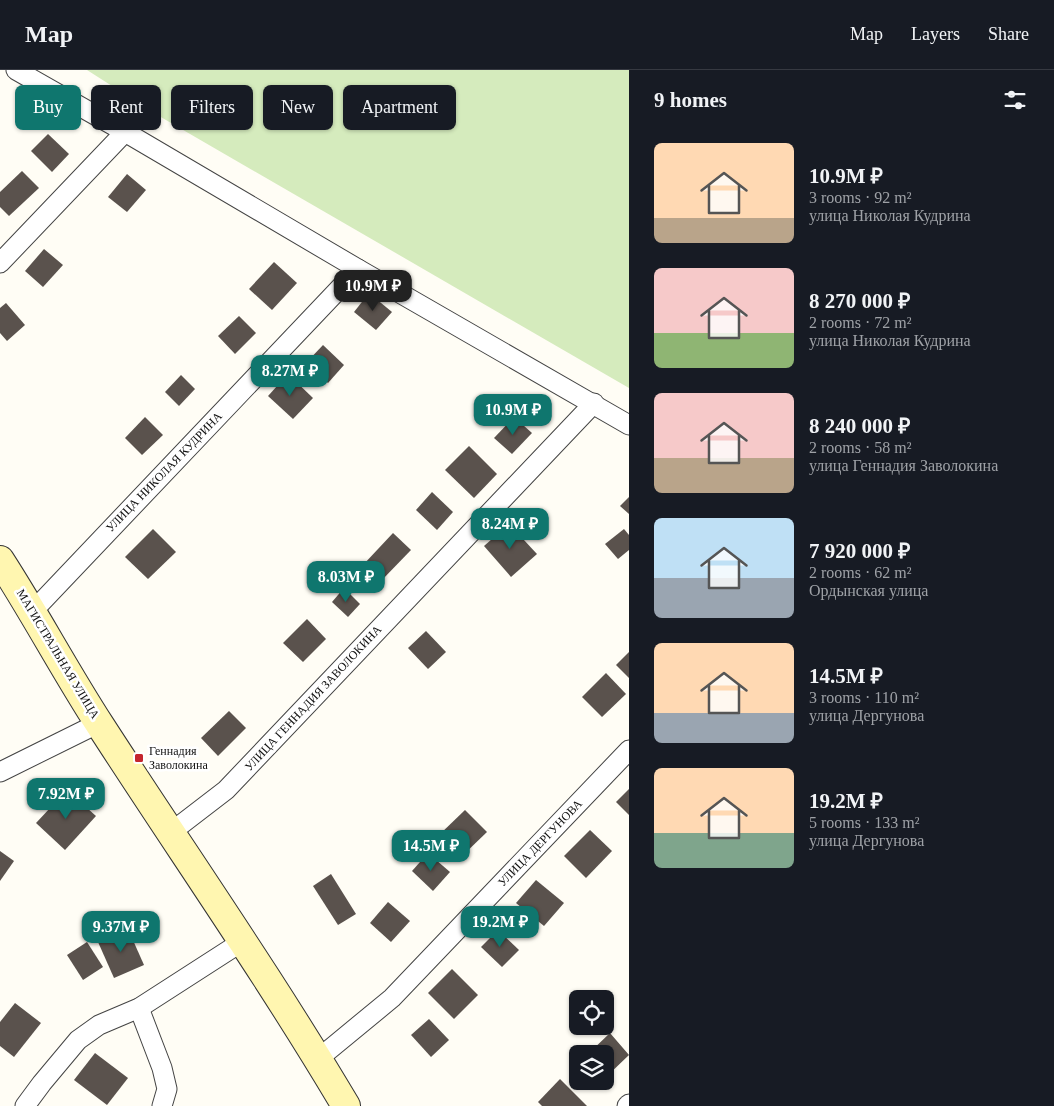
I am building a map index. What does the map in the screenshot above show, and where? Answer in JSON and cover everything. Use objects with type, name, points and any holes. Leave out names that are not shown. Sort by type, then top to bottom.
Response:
[{"type":"main road","name":"МАГИСТРАЛЬНАЯ УЛИЦА","points":[[0,560],[33,611],[99,723],[243,942],[346,1106]]},
{"type":"street","points":[[16,70],[629,425]]},
{"type":"street","points":[[0,263],[125,132]]},
{"type":"street","name":"УЛИЦА НИКОЛАЯ КУДРИНА","points":[[33,611],[358,269]]},
{"type":"street","name":"УЛИЦА ГЕННАДИЯ ЗАВОЛОКИНА","points":[[170,832],[226,790],[594,403]]},
{"type":"street","points":[[0,772],[99,723]]},
{"type":"street","name":"УЛИЦА ДЕРГУНОВА","points":[[318,1059],[392,998],[629,750]]},
{"type":"street","points":[[25,1106],[78,1040],[99,1025],[139,1008],[243,942]]},
{"type":"street","points":[[139,1008],[162,1068],[167,1088],[162,1106]]},
{"type":"green space","points":[[87,70],[629,70],[629,388],[183,130],[253,130],[253,85],[171,85],[171,123],[161,117],[161,85],[110,85]]},
{"type":"building","points":[[48,134],[69,154],[52,172],[31,151]]},
{"type":"building","points":[[22,171],[39,188],[9,216],[0,207],[0,192]]},
{"type":"building","points":[[127,174],[146,190],[127,212],[108,197]]},
{"type":"building","points":[[44,249],[63,265],[43,287],[25,271]]},
{"type":"building","points":[[274,262],[297,283],[272,310],[249,289]]},
{"type":"building","points":[[369,293],[392,312],[376,330],[354,312]]},
{"type":"building","points":[[6,303],[25,325],[7,341],[0,333],[0,308]]},
{"type":"building","points":[[239,316],[256,333],[235,354],[218,336]]},
{"type":"building","points":[[323,345],[344,365],[328,383],[306,363]]},
{"type":"building","points":[[288,374],[313,398],[293,419],[268,396]]},
{"type":"building","points":[[181,375],[195,389],[179,406],[165,392]]},
{"type":"building","points":[[145,417],[163,435],[142,455],[125,438]]},
{"type":"building","points":[[514,417],[532,433],[512,454],[494,438]]},
{"type":"building","points":[[469,446],[497,474],[474,498],[445,470]]},
{"type":"building","points":[[432,492],[453,512],[437,530],[416,510]]},
{"type":"building","points":[[629,497],[629,514],[620,506]]},
{"type":"building","points":[[509,524],[537,554],[511,577],[484,546]]},
{"type":"building","points":[[153,529],[176,552],[148,579],[125,557]]},
{"type":"building","points":[[624,529],[629,535],[629,550],[618,559],[605,544]]},
{"type":"building","points":[[393,533],[411,550],[380,582],[363,565]]},
{"type":"building","points":[[344,588],[360,604],[348,617],[332,602]]},
{"type":"building","points":[[307,619],[326,639],[303,662],[283,643]]},
{"type":"building","points":[[426,631],[446,652],[428,669],[408,648]]},
{"type":"building","points":[[629,652],[629,678],[616,665]]},
{"type":"building","points":[[606,673],[626,694],[602,717],[582,697]]},
{"type":"building","points":[[229,711],[246,728],[218,756],[201,738]]},
{"type":"building","points":[[629,789],[629,815],[616,802]]},
{"type":"building","points":[[67,790],[96,816],[65,850],[36,823]]},
{"type":"building","points":[[465,810],[487,832],[460,858],[438,836]]},
{"type":"building","points":[[590,830],[612,851],[586,878],[564,856]]},
{"type":"building","points":[[0,851],[14,861],[0,881]]},
{"type":"building","points":[[428,853],[450,872],[433,891],[412,871]]},
{"type":"building","points":[[331,874],[356,914],[338,925],[313,886]]},
{"type":"building","points":[[536,880],[564,903],[544,926],[516,903]]},
{"type":"building","points":[[388,902],[410,921],[391,942],[370,923]]},
{"type":"building","points":[[128,929],[144,965],[114,978],[98,942]]},
{"type":"building","points":[[498,930],[519,950],[502,967],[481,947]]},
{"type":"building","points":[[87,942],[103,967],[83,980],[67,955]]},
{"type":"building","points":[[452,969],[478,995],[454,1019],[428,993]]},
{"type":"building","points":[[15,1003],[41,1023],[14,1057],[0,1046],[0,1022]]},
{"type":"building","points":[[429,1019],[449,1040],[431,1057],[411,1035]]},
{"type":"building","points":[[608,1035],[612,1035],[629,1055],[614,1069],[614,1045],[597,1045]]},
{"type":"building","points":[[95,1053],[128,1078],[107,1105],[74,1080]]},
{"type":"building","points":[[560,1079],[587,1106],[542,1106],[538,1102]]},
{"type":"place","name":"Геннадия Заволокина","points":[[139,758]]}]
